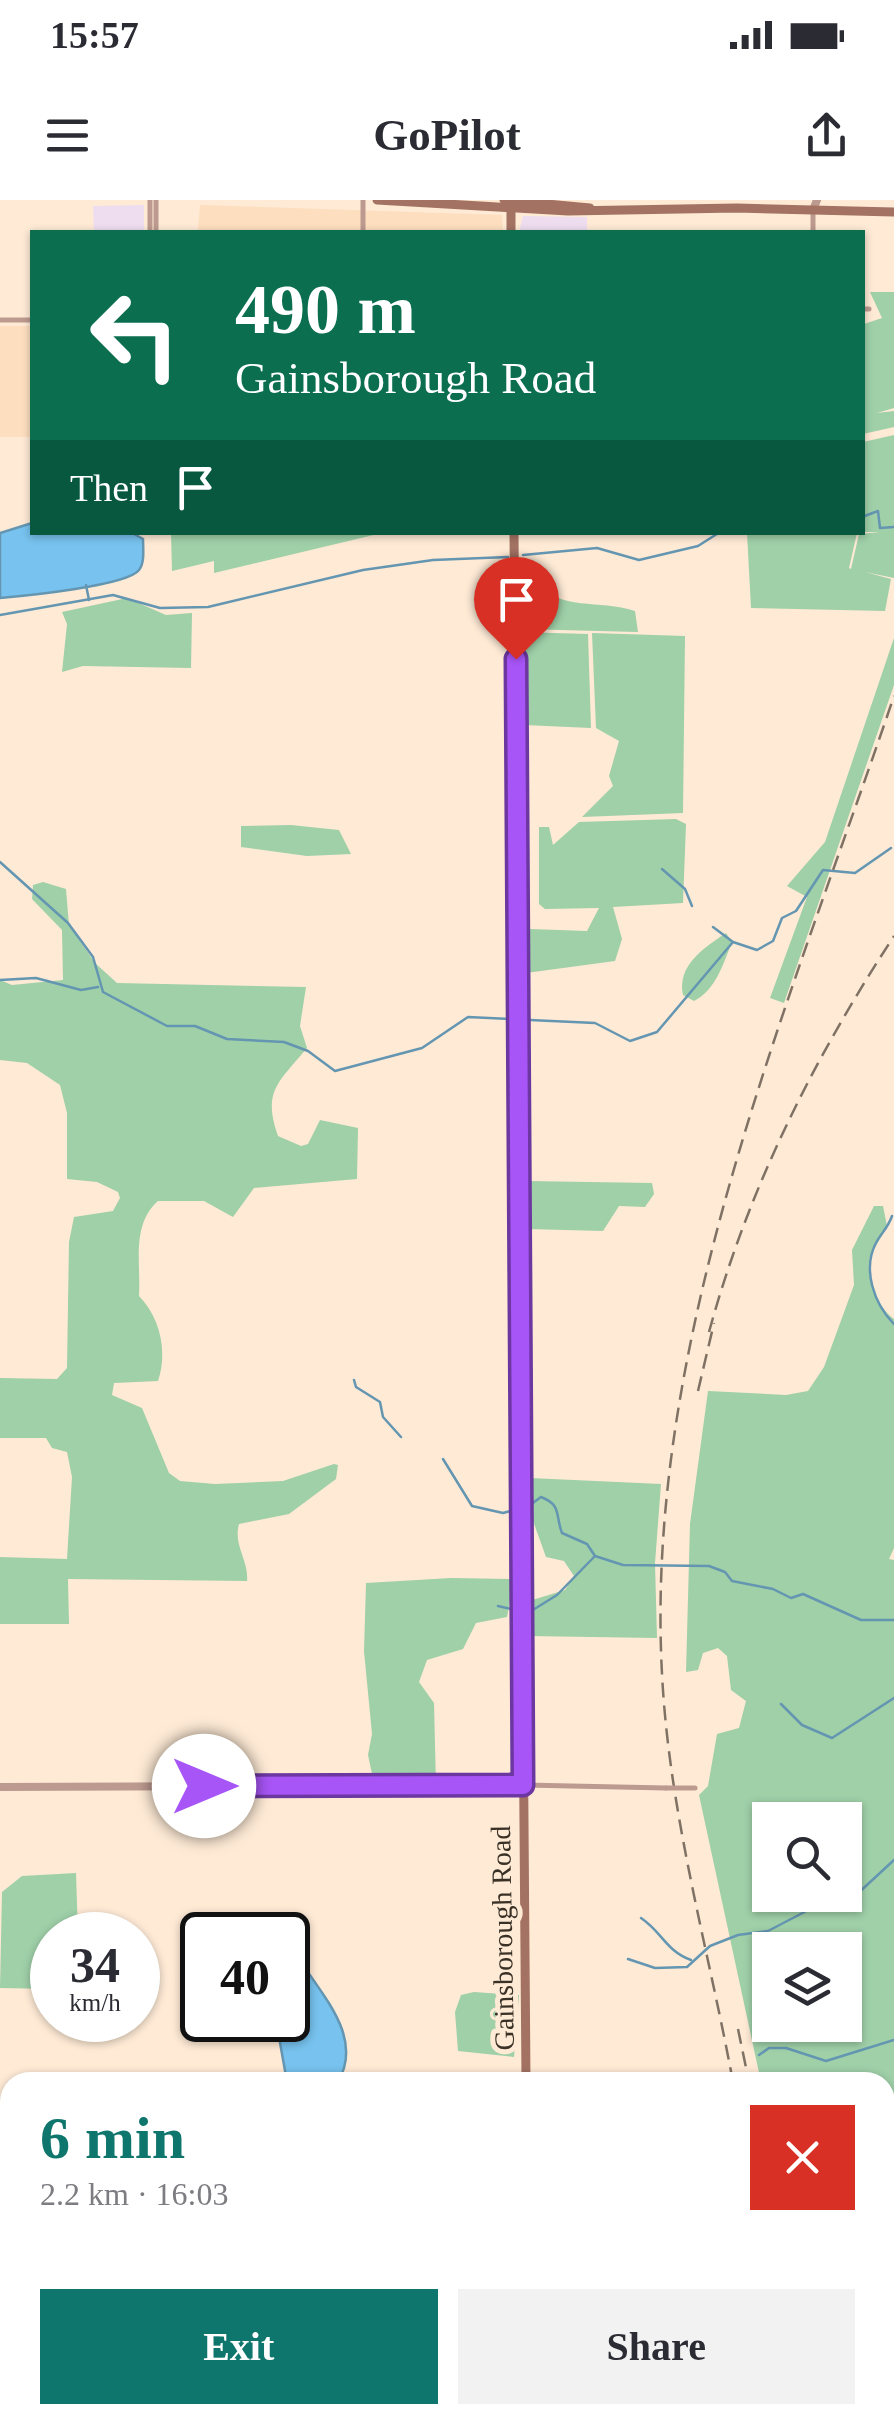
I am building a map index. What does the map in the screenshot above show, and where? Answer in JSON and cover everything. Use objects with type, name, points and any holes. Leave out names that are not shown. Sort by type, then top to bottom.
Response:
[{"type":"main road","points":[[377,200],[509,202],[582,211],[814,203],[894,212]]},
{"type":"main road","points":[[509,202],[511,230]]},
{"type":"main road","name":"Gainsborough Road","points":[[514,535],[526,2072]]},
{"type":"street","points":[[153,200],[153,230]]},
{"type":"street","points":[[363,200],[363,230]]},
{"type":"street","points":[[813,230],[814,203]]},
{"type":"street","points":[[0,320],[30,320]]},
{"type":"street","points":[[0,1787],[698,1787]]},
{"type":"shaded area","points":[[144,205],[144,230],[94,230],[93,206]]},
{"type":"shaded area","points":[[200,205],[502,215],[503,230],[198,230]]},
{"type":"shaded area","points":[[523,216],[587,217],[587,230],[520,230]]},
{"type":"shaded area","points":[[0,326],[30,326],[30,437],[0,437]]},
{"type":"green space","points":[[870,292],[894,292],[894,408],[877,413],[894,411],[894,427],[865,434],[865,324],[882,318]]},
{"type":"green space","points":[[894,435],[894,578],[865,572],[891,579],[885,611],[751,608],[747,535],[857,535],[851,569],[859,535],[880,532],[865,532],[865,442]]},
{"type":"green space","points":[[171,535],[374,535],[214,573],[214,561],[172,571]]},
{"type":"green space","points":[[520,581],[532,581],[568,601],[635,611],[638,632],[521,629]]},
{"type":"green space","points":[[127,598],[166,615],[192,613],[191,668],[83,666],[62,672],[67,624],[62,612]]},
{"type":"green space","points":[[521,632],[588,634],[591,728],[524,725]]},
{"type":"green space","points":[[592,633],[685,636],[683,813],[582,817],[613,786],[609,776],[619,741],[596,728]]},
{"type":"green space","points":[[894,638],[894,685],[784,1003],[770,998],[807,897],[787,886],[825,842]]},
{"type":"green space","points":[[676,819],[686,824],[683,903],[613,907],[622,939],[615,961],[526,973],[530,929],[587,931],[599,908],[545,909],[539,904],[539,827],[549,827],[553,845],[579,822]]},
{"type":"green space","points":[[291,825],[339,830],[351,854],[307,856],[241,847],[241,826]]},
{"type":"green space","points":[[43,882],[66,889],[69,925],[95,963],[117,983],[306,987],[300,1026],[307,1048],[276,1088],[274,1121],[278,1136],[301,1146],[308,1144],[320,1120],[358,1128],[357,1179],[254,1188],[233,1217],[204,1201],[158,1201],[141,1233],[139,1296],[157,1324],[161,1370],[158,1381],[114,1383],[112,1395],[142,1408],[169,1473],[180,1481],[283,1481],[334,1464],[338,1465],[336,1479],[289,1514],[239,1524],[238,1539],[247,1581],[68,1579],[69,1624],[0,1624],[0,1557],[67,1559],[72,1477],[67,1452],[52,1448],[46,1438],[0,1438],[0,1378],[57,1379],[67,1368],[69,1242],[74,1217],[113,1211],[120,1198],[118,1192],[97,1182],[67,1179],[67,1113],[60,1085],[27,1063],[0,1060],[0,980],[12,985],[63,980],[62,930],[32,899],[33,885]]},
{"type":"green space","points":[[726,933],[732,942],[713,983],[694,1001],[683,995],[688,966]]},
{"type":"green space","points":[[527,1181],[652,1183],[654,1194],[645,1207],[619,1206],[603,1231],[527,1229]]},
{"type":"green space","points":[[874,1206],[883,1206],[887,1226],[871,1254],[869,1271],[878,1299],[894,1319],[894,1548],[889,1559],[894,1560],[894,2072],[759,2072],[752,2042],[862,2042],[862,1932],[752,1932],[752,2040],[699,1795],[708,1786],[717,1734],[739,1728],[746,1701],[731,1690],[727,1656],[718,1648],[703,1653],[698,1670],[686,1672],[690,1524],[708,1391],[786,1395],[808,1391],[824,1367],[854,1285],[852,1250]]},
{"type":"green space","points":[[530,1478],[661,1484],[655,1563],[657,1638],[527,1636],[529,1601],[565,1590],[574,1576],[564,1561],[546,1557],[528,1507]]},
{"type":"green space","points":[[514,1579],[507,1617],[476,1623],[463,1649],[427,1660],[419,1682],[434,1703],[436,1786],[374,1783],[368,1755],[372,1734],[364,1651],[366,1583]]},
{"type":"green space","points":[[76,1873],[77,1912],[30,1912],[30,1989],[0,1988],[2,1892],[22,1876]]},
{"type":"green space","points":[[461,1995],[519,1995],[514,2057],[458,2051],[455,2012]]},
{"type":"water","points":[[30,524],[30,535],[136,535],[143,539],[141,567],[131,576],[115,581],[0,598],[0,533]]},
{"type":"water","points":[[310,1975],[341,2026],[346,2044],[345,2063],[342,2072],[285,2072],[280,2042],[310,2042]]},
{"type":"waterway","points":[[865,516],[878,511],[880,528],[894,527]]},
{"type":"waterway","points":[[523,555],[597,548],[639,560],[698,546],[715,535]]},
{"type":"waterway","points":[[0,615],[113,595],[160,608],[208,607],[363,570],[433,560],[508,557]]},
{"type":"waterway","points":[[86,585],[89,600]]},
{"type":"waterway","points":[[713,927],[733,942],[757,950],[773,941],[782,918],[796,911],[823,870],[855,873],[891,848]]},
{"type":"waterway","points":[[0,862],[68,923],[93,957],[103,992],[167,1026],[195,1026],[227,1039],[284,1042],[308,1051],[335,1071],[422,1048],[468,1017],[595,1023],[630,1041],[657,1032],[733,942]]},
{"type":"waterway","points":[[662,869],[685,889],[692,906]]},
{"type":"waterway","points":[[0,980],[36,978],[81,990],[98,987]]},
{"type":"waterway","points":[[892,1216],[872,1253],[870,1275],[881,1307],[894,1324]]},
{"type":"waterway","points":[[354,1380],[356,1387],[380,1402],[383,1417],[401,1437]]},
{"type":"waterway","points":[[443,1459],[472,1506],[503,1513],[518,1509]]},
{"type":"waterway","points":[[526,1508],[541,1497],[548,1500],[555,1507],[562,1533],[587,1544],[595,1556],[623,1565],[709,1566],[725,1572],[732,1581],[773,1589],[791,1598],[803,1594],[861,1620],[894,1620]]},
{"type":"waterway","points":[[528,1613],[557,1595],[595,1556]]},
{"type":"waterway","points":[[498,1606],[520,1611]]},
{"type":"waterway","points":[[781,1704],[802,1725],[832,1738],[894,1698]]},
{"type":"waterway","points":[[628,1959],[655,1968],[687,1967],[710,1946],[738,1935],[768,1931],[814,1907],[841,1909],[894,1860]]},
{"type":"waterway","points":[[641,1918],[676,1952],[691,1960]]},
{"type":"waterway","points":[[759,2055],[769,2048],[786,2048],[826,2061],[894,2040]]},
{"type":"railway","points":[[731,2072],[681,1829],[666,1726],[662,1549],[676,1424],[700,1300],[732,1176],[770,1054],[894,696]]},
{"type":"railway","points":[[709,1332],[743,1227],[786,1127],[836,1030],[894,936]]},
{"type":"railway","points":[[698,1391],[714,1323]]},
{"type":"railway","points":[[738,2029],[747,2072]]},
{"type":"route","points":[[204,1786],[523,1785],[516,659]]}]
